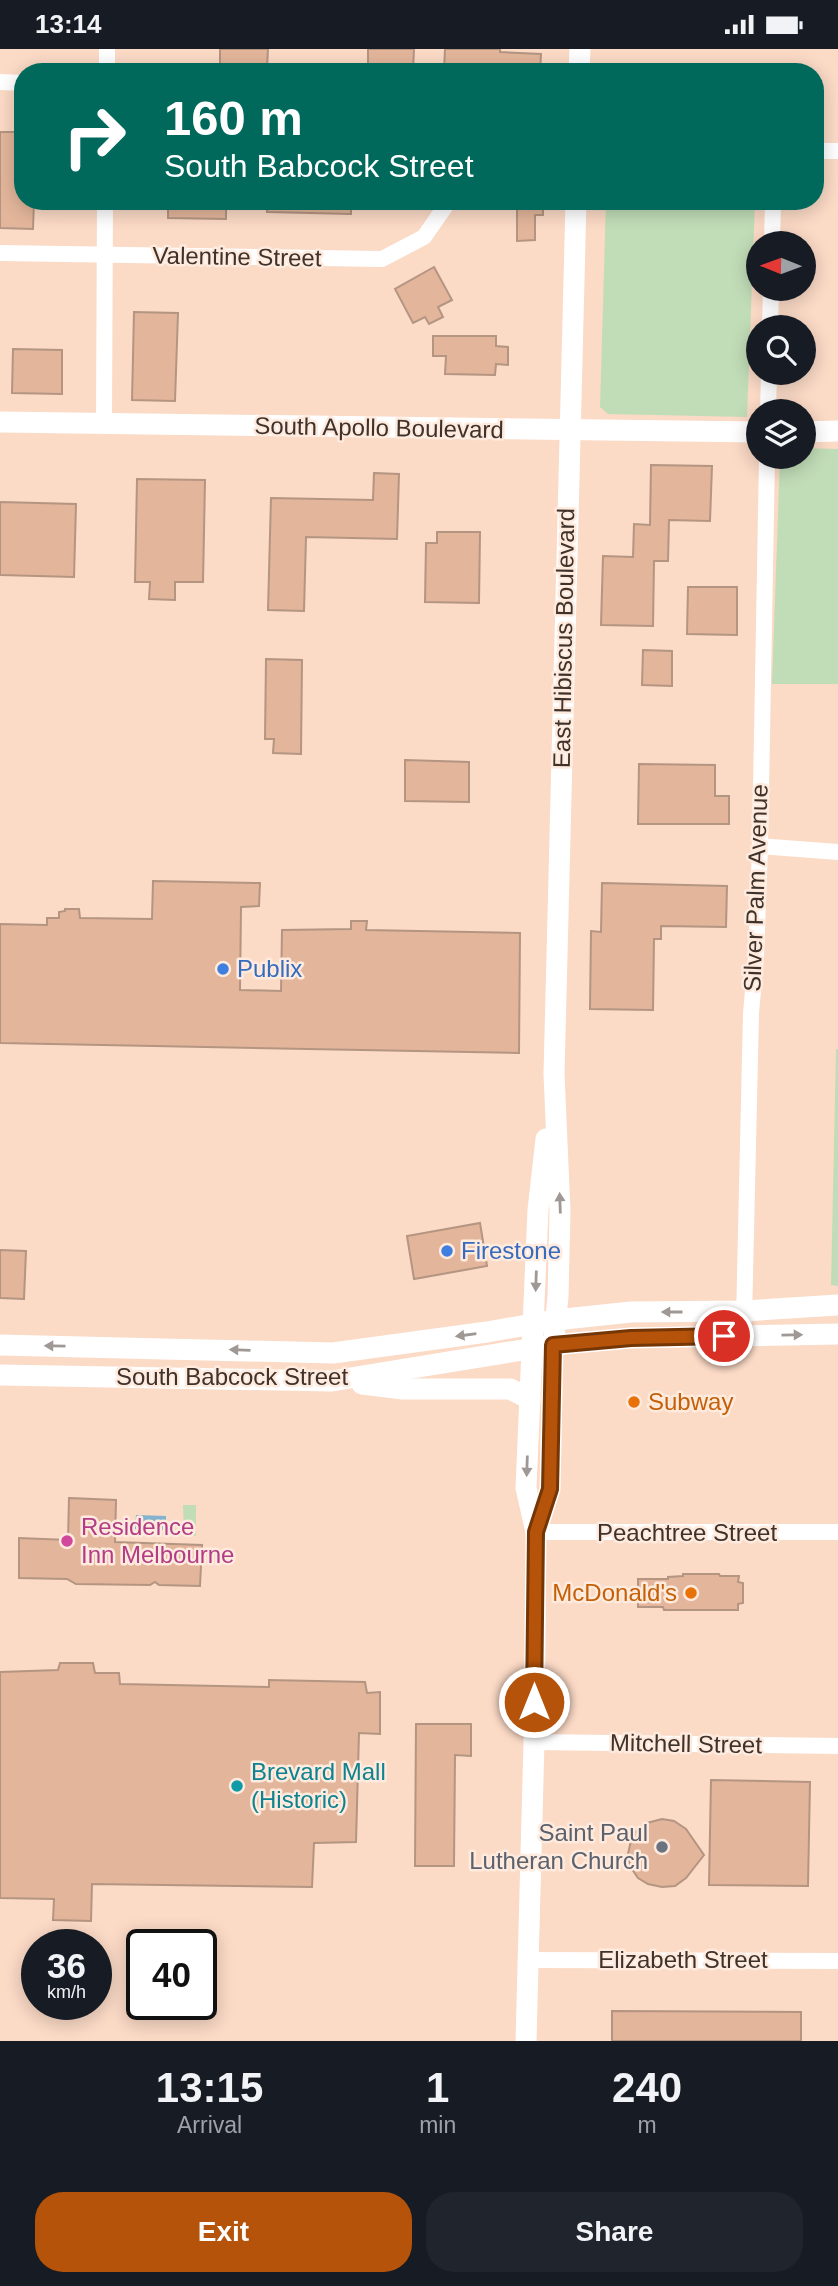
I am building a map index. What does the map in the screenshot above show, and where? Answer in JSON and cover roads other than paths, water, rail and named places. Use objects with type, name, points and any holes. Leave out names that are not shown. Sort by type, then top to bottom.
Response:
[{"type":"street","points":[[104,423],[105,210]]},
{"type":"street","name":"Valentine Street","points":[[0,253],[382,259],[424,237],[443,210]]},
{"type":"street","name":"East Hibiscus Boulevard","points":[[542,1347],[555,1319],[558,1297],[560,1211],[554,1074],[576,210]]},
{"type":"street","points":[[772,231],[773,210]]},
{"type":"street","name":"South Apollo Boulevard","points":[[0,422],[746,432]]},
{"type":"street","points":[[816,432],[838,431]]},
{"type":"street","name":"Silver Palm Avenue","points":[[744,1315],[751,1013],[760,846],[767,469]]},
{"type":"street","points":[[760,846],[838,852]]},
{"type":"street","name":"East Hibiscus Boulevard","points":[[542,1347],[533,1324],[538,1210],[554,1074]]},
{"type":"street","name":"South Babcock Street","points":[[0,1345],[333,1353],[413,1343],[555,1319],[631,1312],[744,1315],[838,1305]]},
{"type":"street","name":"South Babcock Street","points":[[0,1375],[332,1381],[542,1347],[631,1338],[838,1333]]},
{"type":"street","points":[[34,1376],[75,1369],[110,1347]]},
{"type":"street","points":[[91,1377],[107,1365],[149,1347]]},
{"type":"street","points":[[526,2041],[534,1742],[536,1532],[526,1489],[530,1399],[542,1347]]},
{"type":"street","points":[[536,1532],[550,1489],[542,1347]]},
{"type":"street","points":[[332,1381],[403,1389],[510,1389],[530,1399]]},
{"type":"street","name":"Peachtree Street","points":[[536,1532],[838,1532]]},
{"type":"street","name":"Mitchell Street","points":[[534,1742],[838,1746]]},
{"type":"street","name":"Elizabeth Street","points":[[528,1960],[838,1961]]},
{"type":"water","points":[[136,1515],[166,1516],[166,1530],[135,1529]]},
{"type":"place","name":"Publix","points":[[223,969]]},
{"type":"place","name":"Firestone","points":[[447,1251]]},
{"type":"place","name":"Subway","points":[[634,1402]]},
{"type":"place","name":"Residence Inn Melbourne","points":[[67,1541]]},
{"type":"place","name":"McDonald's","points":[[691,1593]]},
{"type":"place","name":"Brevard Mall (Historic)","points":[[237,1786]]},
{"type":"place","name":"Saint Paul Lutheran Church","points":[[662,1847]]}]
